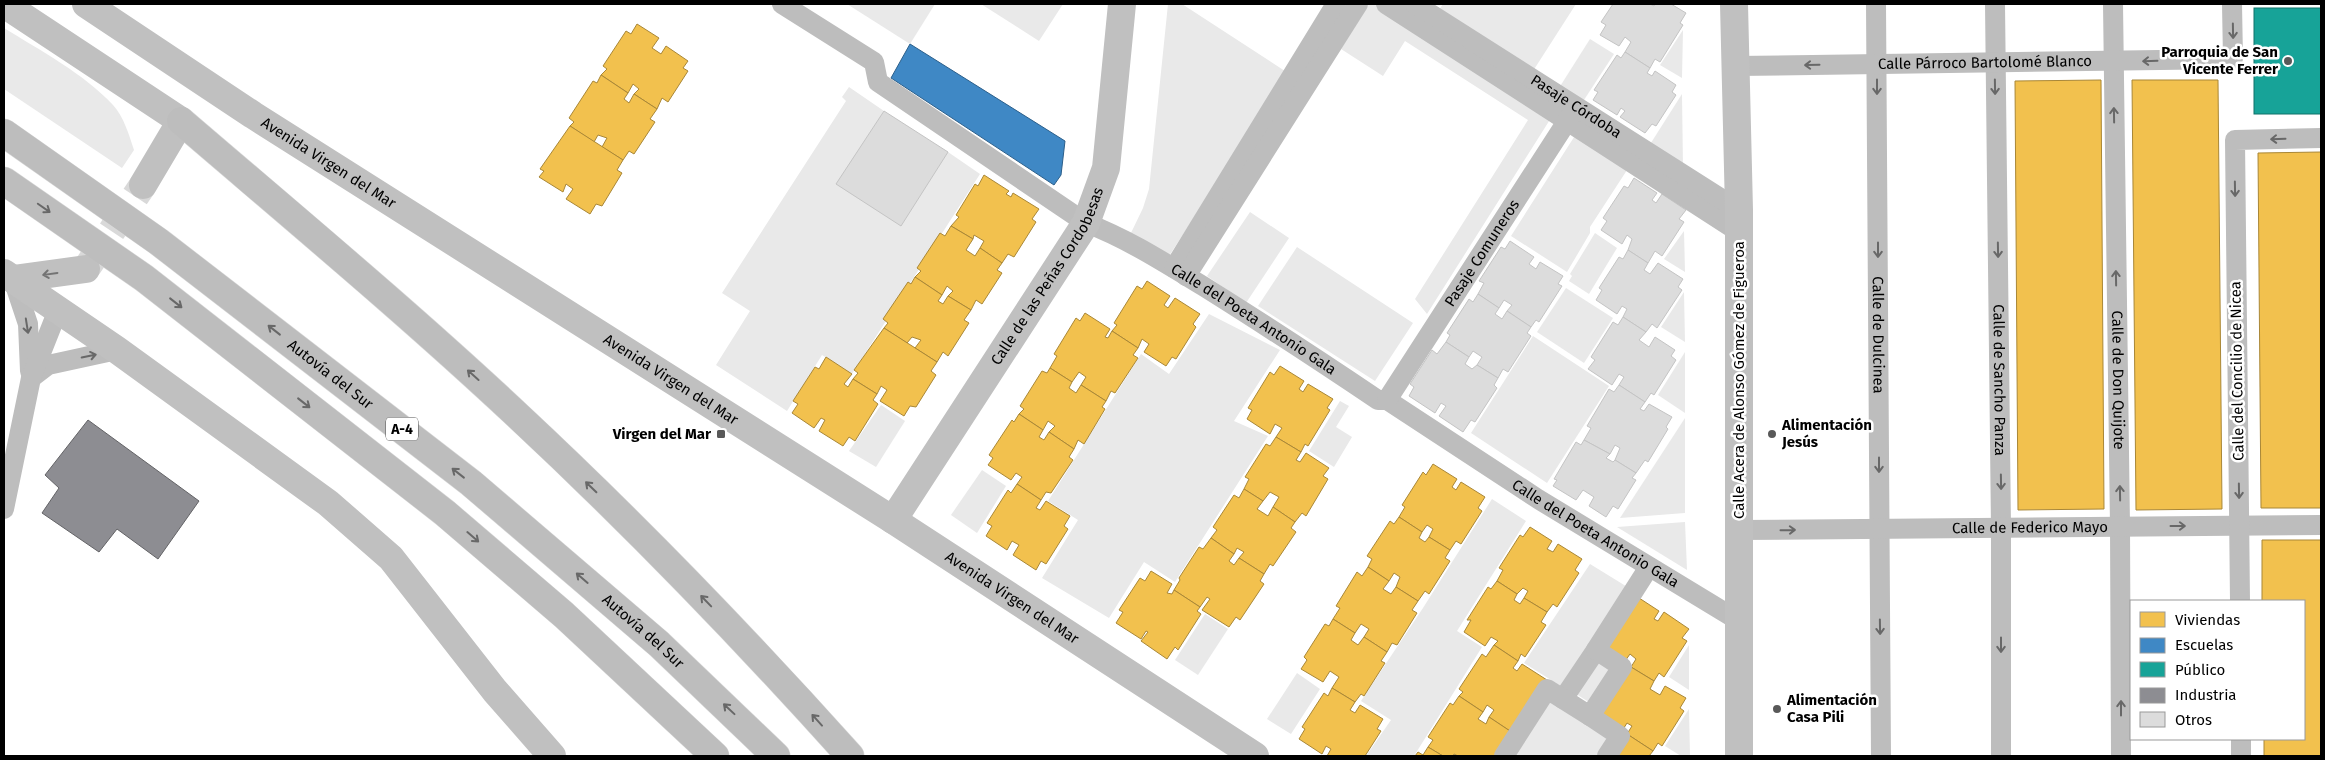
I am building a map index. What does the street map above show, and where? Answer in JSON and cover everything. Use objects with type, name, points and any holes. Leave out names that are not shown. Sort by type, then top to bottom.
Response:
[{"type":"highway","points":[[181,121],[430,335],[518,416],[662,556],[778,676],[850,756]]},
{"type":"highway","name":"Autovía del Sur","points":[[4,133],[159,242],[471,483],[659,644],[749,728],[776,756]]},
{"type":"highway","name":"A-4","points":[[4,181],[144,278],[445,513],[564,615],[715,756]]},
{"type":"highway","points":[[749,728],[781,756]]},
{"type":"street","points":[[4,4],[181,121],[143,185]]},
{"type":"street","name":"Avenida Virgen del Mar","points":[[86,4],[253,114],[893,520],[1255,756]]},
{"type":"street","name":"Calle del Poeta Antonio Gala","points":[[782,4],[874,62],[878,82],[1086,222],[1111,232],[1180,272],[1288,338],[1378,400],[1388,400],[1505,478],[1739,621]]},
{"type":"street","name":"Calle de las Peñas Cordobesas","points":[[893,520],[1086,222],[1106,168],[1122,4]]},
{"type":"street","points":[[1180,272],[1336,4]]},
{"type":"street","points":[[1180,272],[1358,4]]},
{"type":"street","points":[[1386,4],[1571,114],[1739,221]]},
{"type":"street","name":"Pasaje Córdoba","points":[[1415,4],[1571,114]]},
{"type":"street","name":"Calle Acera de Alonso Gómez de Figueroa","points":[[1734,4],[1739,221],[1739,756]]},
{"type":"street","name":"Calle de Dulcinea","points":[[1876,4],[1881,756]]},
{"type":"street","name":"Calle de Sancho Panza","points":[[1995,4],[2001,528],[2001,756]]},
{"type":"street","name":"Calle de Don Quijote","points":[[2113,4],[2121,756]]},
{"type":"street","name":"Calle Párroco Bartolomé Blanco","points":[[1736,66],[2233,59],[2232,4]]},
{"type":"street","name":"Pasaje Comuneros","points":[[1388,400],[1571,114]]},
{"type":"street","name":"Calle del Concilio de Nicea","points":[[2240,600],[2235,140],[2321,138]]},
{"type":"street","points":[[4,508],[31,378],[58,310],[86,269],[8,276]]},
{"type":"street","points":[[8,276],[117,350],[328,502],[391,558],[495,692],[552,756]]},
{"type":"street","points":[[8,276],[28,324],[31,378]]},
{"type":"street","points":[[31,378],[48,365],[117,350]]},
{"type":"street","name":"Calle de Federico Mayo","points":[[1739,530],[2321,525]]},
{"type":"street","points":[[1563,699],[1649,567]]},
{"type":"street","points":[[1590,716],[1622,667],[1596,650]]},
{"type":"street","points":[[1504,756],[1547,689],[1620,736],[1607,756]]},
{"type":"street","points":[[2241,740],[2241,756]]},
{"type":"shaded area","points":[[847,4],[935,4],[910,44]]},
{"type":"shaded area","points":[[981,4],[1063,4],[1039,41]]},
{"type":"shaded area","points":[[1168,4],[1182,4],[1288,73],[1167,259],[1130,235],[1143,208],[1149,189]]},
{"type":"shaded area","points":[[1369,4],[1374,4],[1551,118],[1427,314],[1415,299],[1528,120],[1405,41],[1383,76],[1341,49]]},
{"type":"shaded area","points":[[1443,4],[1576,4],[1533,71],[1439,10]]},
{"type":"shaded area","points":[[4,28],[75,73],[113,105],[123,121],[134,150],[122,168],[4,89]]},
{"type":"shaded area","points":[[1683,30],[1682,78],[1660,65]]},
{"type":"shaded area","points":[[1590,39],[1614,54],[1582,103],[1559,88]]},
{"type":"shaded area","points":[[849,87],[884,111],[837,184],[901,225],[948,152],[980,174],[852,374],[822,355],[787,411],[716,365],[750,311],[722,293],[846,101],[842,97]]},
{"type":"shaded area","points":[[1682,94],[1683,169],[1649,146]]},
{"type":"shaded area","points":[[1576,134],[1629,167],[1590,227],[1590,233],[1567,272],[1511,236]]},
{"type":"shaded area","points":[[1250,212],[1289,238],[1246,303],[1207,276]]},
{"type":"shaded area","points":[[1684,231],[1685,272],[1664,259]]},
{"type":"shaded area","points":[[1595,233],[1617,248],[1589,294],[1569,281],[1572,276],[1570,274]]},
{"type":"shaded area","points":[[1297,247],[1413,323],[1375,381],[1258,306]]},
{"type":"shaded area","points":[[1566,288],[1613,318],[1584,363],[1537,332]]},
{"type":"shaded area","points":[[1684,292],[1685,342],[1661,327]]},
{"type":"shaded area","points":[[1209,314],[1280,350],[1234,421],[1268,436],[1175,582],[1144,562],[1109,618],[1042,578],[1078,520],[1048,501],[1141,354],[1169,374]]},
{"type":"shaded area","points":[[1533,336],[1609,386],[1547,483],[1471,433]]},
{"type":"shaded area","points":[[1685,352],[1685,413],[1658,395]]},
{"type":"shaded area","points":[[1340,401],[1349,406],[1336,427],[1352,437],[1334,467],[1309,451]]},
{"type":"shaded area","points":[[881,405],[905,421],[876,467],[849,451]]},
{"type":"shaded area","points":[[1685,418],[1685,513],[1620,518]]},
{"type":"shaded area","points":[[982,470],[1006,486],[977,533],[951,515]]},
{"type":"shaded area","points":[[1492,499],[1526,521],[1457,631],[1482,647],[1414,756],[1366,756],[1391,720],[1361,701]]},
{"type":"shaded area","points":[[1685,522],[1687,570],[1617,527]]},
{"type":"shaded area","points":[[1590,564],[1629,588],[1567,690],[1524,663]]},
{"type":"shaded area","points":[[1205,614],[1228,629],[1198,675],[1175,660]]},
{"type":"shaded area","points":[[1689,645],[1689,690],[1669,677]]},
{"type":"shaded area","points":[[1597,654],[1618,668],[1595,706],[1573,692]]},
{"type":"shaded area","points":[[1297,673],[1320,689],[1291,734],[1267,719]]},
{"type":"shaded area","points":[[1547,692],[1616,736],[1603,756],[1507,756]]},
{"type":"shaded area","points":[[1689,709],[1690,756],[1681,756],[1665,746]]},
{"type":"building: Viviendas","points":[[637,24],[659,38],[652,48],[661,54],[666,46],[688,61],[683,68],[688,71],[668,102],[662,98],[657,109],[634,94],[639,89],[633,84],[628,93],[601,75],[607,69],[603,66],[626,31],[631,34]]},
{"type":"building: Viviendas","points":[[601,75],[628,93],[624,99],[629,103],[634,94],[657,109],[650,119],[655,122],[634,154],[629,151],[623,160],[602,147],[607,138],[598,135],[594,142],[570,126],[574,122],[569,118],[593,81],[597,83]]},
{"type":"building: Viviendas","points":[[2101,80],[2104,509],[2018,510],[2015,81]]},
{"type":"building: Viviendas","points":[[2132,80],[2218,80],[2222,509],[2136,510]]},
{"type":"building: Viviendas","points":[[570,126],[623,160],[617,170],[622,173],[602,206],[596,204],[590,214],[566,199],[573,189],[566,184],[563,192],[539,177],[544,171],[540,169]]},
{"type":"building: Viviendas","points":[[2321,152],[2321,508],[2261,508],[2258,153]]},
{"type":"building: Viviendas","points":[[984,175],[1009,191],[1006,194],[1011,197],[1013,193],[1039,209],[1032,219],[1036,222],[1014,257],[1008,254],[1002,263],[980,248],[984,241],[974,235],[973,239],[951,226],[959,217],[956,215],[975,184],[978,186]]},
{"type":"building: Viviendas","points":[[951,226],[973,239],[966,250],[975,256],[980,248],[1002,263],[997,270],[1002,273],[982,304],[976,300],[971,310],[948,296],[953,291],[947,286],[942,295],[915,277],[921,271],[917,268],[940,233],[945,236]]},
{"type":"building: Viviendas","points":[[915,277],[942,295],[938,301],[943,304],[948,296],[971,310],[964,320],[969,323],[948,356],[943,352],[937,362],[915,348],[921,340],[912,337],[907,343],[884,328],[888,323],[883,319],[908,282],[911,284]]},
{"type":"building: Viviendas","points":[[1147,281],[1170,296],[1164,305],[1168,308],[1175,298],[1200,314],[1193,324],[1196,327],[1176,359],[1172,357],[1166,366],[1144,352],[1149,344],[1142,339],[1138,348],[1112,331],[1117,325],[1114,323],[1137,286],[1142,289]]},
{"type":"building: Viviendas","points":[[1085,313],[1110,329],[1105,337],[1108,338],[1112,331],[1138,348],[1133,355],[1138,358],[1115,393],[1111,391],[1106,401],[1081,385],[1086,377],[1079,372],[1072,382],[1050,368],[1057,356],[1054,354],[1076,318],[1080,321]]},
{"type":"building: Viviendas","points":[[884,328],[937,362],[931,371],[936,375],[916,407],[910,406],[904,416],[880,401],[887,390],[881,386],[877,394],[853,379],[858,373],[854,370]]},
{"type":"building: Viviendas","points":[[826,357],[852,374],[844,384],[848,387],[853,379],[877,394],[873,400],[878,404],[855,441],[849,437],[843,446],[819,431],[825,420],[821,418],[814,428],[792,413],[798,404],[793,401],[815,367],[819,369]]},
{"type":"building: Viviendas","points":[[1280,366],[1304,381],[1299,389],[1303,392],[1308,384],[1333,399],[1327,408],[1330,410],[1308,446],[1305,444],[1301,452],[1276,437],[1282,428],[1275,424],[1270,434],[1247,419],[1252,410],[1248,408],[1270,372],[1274,375]]},
{"type":"building: Viviendas","points":[[1050,368],[1072,382],[1069,388],[1076,393],[1081,385],[1106,401],[1102,407],[1105,409],[1084,444],[1078,440],[1074,449],[1049,432],[1055,426],[1048,421],[1043,430],[1019,414],[1024,409],[1020,406],[1042,371],[1047,373]]},
{"type":"building: Viviendas","points":[[1019,414],[1043,430],[1039,437],[1044,440],[1049,432],[1074,449],[1069,457],[1073,460],[1051,493],[1046,492],[1041,500],[1017,484],[1022,477],[1016,473],[1011,480],[988,465],[993,458],[989,455],[1012,420],[1014,422]]},
{"type":"building: Viviendas","points":[[1276,437],[1301,452],[1296,460],[1300,462],[1306,453],[1329,468],[1323,476],[1328,479],[1306,516],[1302,513],[1295,522],[1273,507],[1279,497],[1270,492],[1263,501],[1244,489],[1249,479],[1245,477],[1266,444],[1270,446]]},
{"type":"building: Viviendas","points":[[1433,464],[1457,479],[1452,487],[1456,490],[1461,482],[1485,497],[1478,508],[1482,511],[1461,544],[1456,541],[1450,550],[1429,537],[1433,529],[1427,525],[1422,532],[1399,517],[1405,507],[1402,505],[1423,472],[1426,475]]},
{"type":"building: Viviendas","points":[[1017,484],[1041,500],[1036,508],[1040,510],[1046,501],[1070,516],[1064,526],[1068,529],[1046,564],[1041,561],[1036,570],[1013,555],[1019,545],[1012,541],[1007,550],[986,536],[992,526],[987,523],[1008,490],[1011,493]]},
{"type":"building: Viviendas","points":[[1244,489],[1263,501],[1257,509],[1268,516],[1273,507],[1295,522],[1291,528],[1296,532],[1273,566],[1270,564],[1264,574],[1239,558],[1244,552],[1237,548],[1234,554],[1211,538],[1217,530],[1213,527],[1234,495],[1239,498]]},
{"type":"building: Viviendas","points":[[1399,517],[1422,532],[1419,538],[1425,542],[1429,537],[1450,550],[1445,558],[1450,561],[1429,594],[1425,591],[1418,601],[1396,587],[1400,577],[1394,573],[1389,581],[1368,567],[1372,559],[1367,556],[1390,521],[1394,524]]},
{"type":"building: Viviendas","points":[[1530,527],[1552,541],[1547,549],[1553,552],[1558,544],[1582,559],[1575,570],[1579,573],[1557,607],[1553,604],[1547,612],[1524,598],[1528,591],[1523,588],[1517,594],[1497,581],[1503,570],[1499,568],[1520,535],[1523,537]]},
{"type":"building: Viviendas","points":[[1211,538],[1234,554],[1229,561],[1234,565],[1239,558],[1264,574],[1260,581],[1264,584],[1240,620],[1236,617],[1229,627],[1202,610],[1210,599],[1207,597],[1200,607],[1174,590],[1180,580],[1179,578],[1199,547],[1203,549]]},
{"type":"building: Viviendas","points":[[2262,540],[2321,540],[2321,756],[2264,756],[2264,740],[2305,740],[2305,600],[2262,600]]},
{"type":"building: Viviendas","points":[[1368,567],[1389,581],[1383,589],[1391,594],[1396,587],[1418,601],[1412,610],[1417,613],[1397,645],[1392,643],[1387,652],[1364,637],[1369,629],[1361,624],[1355,633],[1333,619],[1340,608],[1336,606],[1357,572],[1362,576]]},
{"type":"building: Viviendas","points":[[1151,571],[1172,584],[1167,593],[1172,594],[1174,590],[1200,607],[1197,611],[1201,614],[1178,650],[1175,647],[1167,659],[1141,641],[1148,632],[1146,631],[1141,639],[1116,623],[1123,612],[1119,610],[1140,578],[1145,581]]},
{"type":"building: Viviendas","points":[[1497,581],[1517,594],[1514,600],[1520,604],[1524,598],[1547,612],[1541,622],[1546,625],[1525,657],[1521,654],[1518,661],[1494,645],[1498,641],[1491,637],[1485,646],[1464,632],[1471,620],[1467,620],[1488,587],[1491,589]]},
{"type":"building: Viviendas","points":[[1636,596],[1659,611],[1654,619],[1658,621],[1664,612],[1689,629],[1682,638],[1687,641],[1664,677],[1659,673],[1654,681],[1631,667],[1636,659],[1630,654],[1623,664],[1602,651]]},
{"type":"building: Viviendas","points":[[1333,619],[1355,633],[1351,640],[1358,645],[1364,637],[1387,652],[1381,661],[1385,663],[1364,696],[1361,694],[1355,702],[1332,688],[1339,677],[1330,671],[1323,682],[1301,669],[1307,660],[1304,657],[1325,624],[1329,626]]},
{"type":"building: Viviendas","points":[[1494,645],[1518,661],[1513,668],[1517,671],[1522,664],[1547,680],[1513,733],[1489,717],[1494,710],[1487,705],[1483,712],[1459,696],[1463,692],[1459,689],[1482,654],[1486,657]]},
{"type":"building: Viviendas","points":[[1631,667],[1654,681],[1650,689],[1660,695],[1665,686],[1686,698],[1680,708],[1684,711],[1662,746],[1658,743],[1653,751],[1627,734],[1632,726],[1627,723],[1622,731],[1600,717]]},
{"type":"building: Viviendas","points":[[1332,688],[1355,702],[1350,710],[1355,713],[1360,705],[1383,719],[1377,729],[1381,731],[1365,756],[1327,756],[1331,749],[1326,746],[1322,754],[1299,739],[1305,729],[1302,727],[1324,693],[1328,696]]},
{"type":"building: Viviendas","points":[[1459,696],[1483,712],[1478,719],[1486,724],[1489,717],[1513,733],[1503,756],[1458,756],[1454,754],[1453,756],[1443,756],[1428,747],[1433,740],[1428,737],[1450,703],[1453,705]]},
{"type":"building: Viviendas","points":[[1627,734],[1653,751],[1649,756],[1610,756]]},
{"type":"building: Viviendas","points":[[1428,747],[1443,756],[1415,756],[1418,752],[1423,755]]},
{"type":"building: Escuelas","points":[[910,44],[1065,141],[1061,175],[1054,185],[891,78]]},
{"type":"building: Público","name":"Parroquia de San Vicente Ferrer","points":[[2254,8],[2321,8],[2321,114],[2254,114]]},
{"type":"building: Industria","points":[[88,420],[199,501],[158,559],[117,529],[99,552],[42,513],[59,488],[45,475]]},
{"type":"building: Otros","points":[[1613,4],[1650,4],[1654,6],[1655,4],[1671,4],[1686,13],[1680,23],[1683,25],[1660,62],[1655,59],[1650,68],[1625,52],[1631,42],[1625,37],[1619,46],[1600,35],[1606,25],[1601,22]]},
{"type":"building: Otros","points":[[1625,52],[1650,68],[1647,73],[1652,76],[1655,71],[1676,85],[1672,92],[1676,95],[1656,126],[1652,124],[1645,133],[1620,117],[1625,111],[1621,108],[1617,115],[1593,100],[1598,92],[1594,90],[1617,55],[1621,58]]},
{"type":"building: Otros","points":[[884,111],[948,152],[901,226],[836,184]]},
{"type":"building: Otros","points":[[1634,178],[1657,193],[1652,200],[1656,203],[1662,194],[1686,210],[1679,219],[1684,222],[1662,256],[1655,251],[1648,263],[1628,250],[1632,239],[1627,235],[1622,244],[1601,230],[1607,221],[1603,218],[1624,186],[1628,188]]},
{"type":"building: Otros","points":[[1510,241],[1534,257],[1529,264],[1536,269],[1540,262],[1563,276],[1558,284],[1562,286],[1539,322],[1536,320],[1531,327],[1507,311],[1512,305],[1504,300],[1499,308],[1478,294],[1484,283],[1479,281],[1501,247],[1505,249]]},
{"type":"building: Otros","points":[[1628,250],[1648,263],[1644,270],[1650,274],[1658,263],[1683,279],[1678,287],[1682,290],[1657,328],[1652,324],[1646,332],[1623,317],[1627,309],[1622,306],[1617,314],[1596,300],[1602,290],[1599,288],[1619,257],[1623,259]]},
{"type":"building: Otros","points":[[1478,294],[1499,308],[1495,314],[1502,319],[1507,311],[1531,327],[1527,333],[1531,336],[1508,372],[1503,369],[1498,378],[1477,365],[1482,357],[1473,351],[1469,357],[1446,342],[1450,335],[1447,333],[1469,299],[1473,302]]},
{"type":"building: Otros","points":[[1623,317],[1646,332],[1639,340],[1649,347],[1655,337],[1675,350],[1671,356],[1676,360],[1654,395],[1651,393],[1645,402],[1619,385],[1624,377],[1619,374],[1612,385],[1588,369],[1595,360],[1591,357],[1613,322],[1618,325]]},
{"type":"building: Otros","points":[[1446,342],[1469,357],[1465,364],[1472,369],[1477,365],[1498,378],[1494,385],[1497,388],[1475,422],[1471,420],[1463,432],[1439,416],[1446,406],[1441,403],[1435,413],[1409,396],[1414,387],[1410,384],[1432,350],[1437,354]]},
{"type":"building: Otros","points":[[1619,385],[1645,402],[1640,409],[1644,411],[1649,404],[1672,417],[1666,427],[1668,429],[1648,462],[1645,460],[1636,473],[1615,460],[1620,448],[1615,445],[1610,454],[1584,440],[1591,428],[1587,426],[1609,389],[1614,392]]},
{"type":"building: Otros","points":[[1584,440],[1610,454],[1606,458],[1613,462],[1615,460],[1636,473],[1632,478],[1636,480],[1618,509],[1613,506],[1606,517],[1589,506],[1594,497],[1583,490],[1576,500],[1553,486],[1557,480],[1554,479],[1576,442],[1581,445]]},
{"type":"tunnel","points":[[88,266],[143,185]]},
{"type":"place","name":"Parroquia de San Vicente Ferrer","points":[[2288,61]]},
{"type":"place","name":"Virgen del Mar","points":[[721,434]]},
{"type":"place","name":"Alimentación Jesús","points":[[1772,434]]},
{"type":"place","name":"Alimentación Casa Pili","points":[[1777,709]]}]
